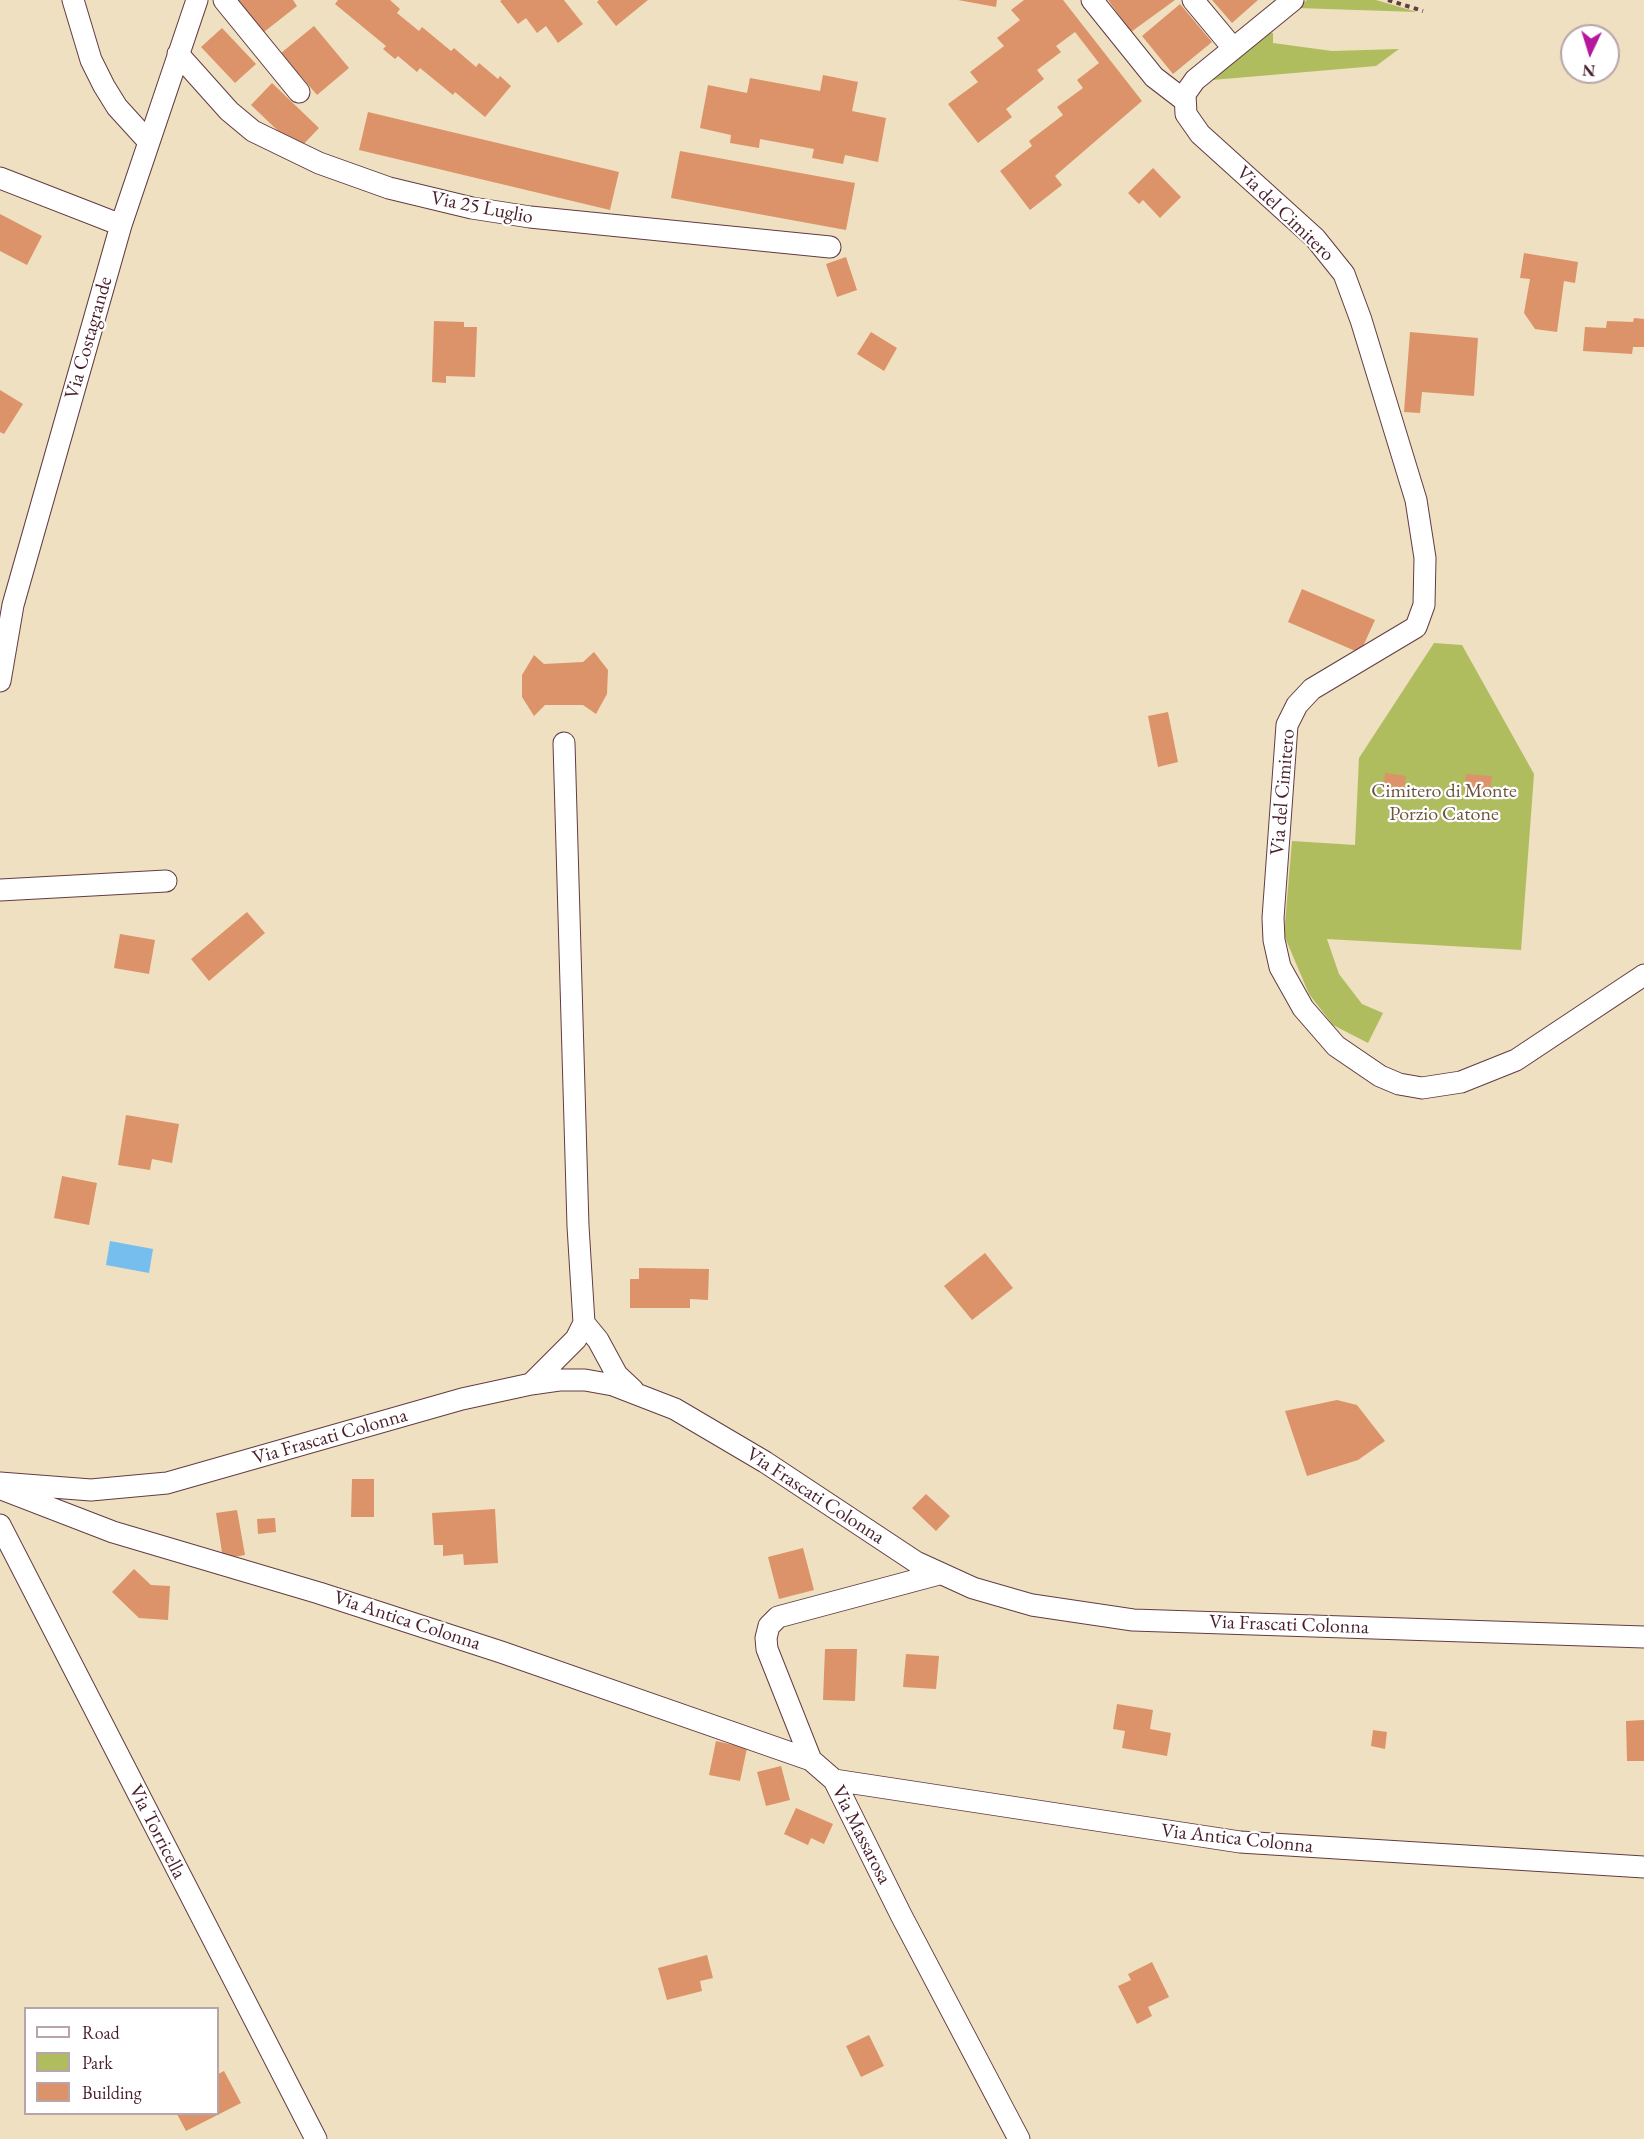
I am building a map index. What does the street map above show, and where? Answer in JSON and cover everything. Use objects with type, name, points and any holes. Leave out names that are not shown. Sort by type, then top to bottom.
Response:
[{"type":"street","points":[[73,0],[91,60],[104,86],[117,107],[148,141]]},
{"type":"street","name":"Via Costagrande","points":[[1,675],[6,601],[121,225],[197,0]]},
{"type":"street","points":[[224,0],[299,92]]},
{"type":"street","points":[[1092,0],[1154,77],[1184,100],[1195,80],[1293,0]]},
{"type":"street","points":[[1193,0],[1233,48]]},
{"type":"street","name":"Via 25 Luglio","points":[[178,54],[229,111],[253,131],[319,164],[367,181],[438,200],[523,216],[594,225],[688,231],[830,247]]},
{"type":"street","name":"Via del Cimitero","points":[[1184,100],[1189,121],[1196,130],[1316,238],[1344,274],[1361,320],[1419,512],[1425,558],[1424,605],[1419,623],[1408,634],[1319,684],[1297,705],[1287,724],[1274,918],[1274,940],[1280,967],[1310,1018],[1328,1039],[1353,1059],[1380,1076],[1400,1084],[1422,1088],[1442,1086],[1498,1068],[1545,1043],[1644,975]]},
{"type":"street","points":[[0,178],[121,225]]},
{"type":"street","points":[[531,1384],[576,1339],[584,1323],[578,1226],[564,743]]},
{"type":"street","points":[[0,890],[166,881]]},
{"type":"street","points":[[584,1323],[598,1340],[617,1375],[639,1394]]},
{"type":"street","name":"Via Frascati Colonna","points":[[0,1483],[85,1490],[167,1483],[440,1405],[531,1384],[585,1380],[614,1385],[675,1409],[720,1434],[904,1555],[939,1574],[973,1588],[1032,1605],[1116,1618],[1644,1637]]},
{"type":"street","name":"Via Antica Colonna","points":[[0,1489],[113,1532],[376,1611],[811,1760]]},
{"type":"street","name":"Via Torricella","points":[[0,1525],[316,2139]]},
{"type":"street","name":"Via Massarosa","points":[[939,1574],[793,1611],[778,1617],[769,1626],[766,1638],[767,1649],[811,1760],[834,1780],[901,1915],[1019,2139]]},
{"type":"street","name":"Via Antica Colonna","points":[[834,1780],[1240,1842],[1644,1867]]},
{"type":"path","points":[[1388,0],[1423,11]]},
{"type":"green space","points":[[1307,0],[1376,0],[1417,12],[1297,8]]},
{"type":"green space","points":[[1266,32],[1273,33],[1273,43],[1332,51],[1399,49],[1376,66],[1212,80]]},
{"type":"green space","name":"Cimitero di Monte Porzio Catone","points":[[1434,643],[1462,645],[1534,774],[1521,950],[1327,939],[1339,974],[1362,1004],[1383,1013],[1368,1043],[1333,1025],[1309,994],[1284,935],[1292,841],[1355,845],[1359,758]]},
{"type":"water","points":[[110,1241],[153,1249],[149,1273],[106,1265]]},
{"type":"building","points":[[238,0],[293,0],[297,6],[264,32]]},
{"type":"building","points":[[338,0],[390,0],[400,9],[397,13],[419,31],[422,27],[451,51],[454,48],[476,67],[479,63],[498,79],[500,76],[511,86],[485,117],[455,92],[453,95],[420,68],[417,72],[398,56],[395,59],[383,49],[386,46],[335,4]]},
{"type":"building","points":[[564,0],[583,24],[558,43],[546,26],[537,33],[526,18],[518,24],[500,1]]},
{"type":"building","points":[[599,0],[648,0],[616,26],[597,2]]},
{"type":"building","points":[[958,0],[997,0],[996,7]]},
{"type":"building","points":[[1024,0],[1063,0],[1142,101],[1055,176],[1062,185],[1030,210],[1000,171],[1032,146],[1029,141],[1063,115],[1057,107],[1083,88],[1077,80],[1099,63],[1075,32],[1056,46],[1061,52],[1037,70],[1044,79],[1006,109],[1012,117],[978,143],[948,104],[978,82],[970,72],[1004,46],[997,38],[1020,20],[1011,10]]},
{"type":"building","points":[[1108,0],[1175,0],[1131,32]]},
{"type":"building","points":[[1212,0],[1258,0],[1232,23]]},
{"type":"building","points":[[1180,4],[1212,42],[1173,74],[1142,36]]},
{"type":"building","points":[[314,26],[349,68],[317,95],[281,53]]},
{"type":"building","points":[[222,28],[256,64],[235,83],[201,47]]},
{"type":"building","points":[[823,75],[858,82],[852,111],[886,118],[878,162],[845,155],[843,164],[812,158],[814,149],[760,139],[759,148],[730,143],[731,135],[700,128],[708,85],[747,93],[750,78],[820,91]]},
{"type":"building","points":[[272,83],[319,128],[298,150],[251,105]]},
{"type":"building","points":[[368,112],[619,172],[610,210],[359,150]]},
{"type":"building","points":[[680,151],[855,183],[846,230],[671,198]]},
{"type":"building","points":[[1153,168],[1181,197],[1160,218],[1143,200],[1139,204],[1128,193]]},
{"type":"building","points":[[0,214],[42,236],[27,265],[0,251]]},
{"type":"building","points":[[1524,253],[1578,262],[1575,283],[1564,281],[1557,332],[1535,329],[1524,313],[1530,279],[1520,278]]},
{"type":"building","points":[[846,257],[857,290],[837,297],[826,264]]},
{"type":"building","points":[[1634,318],[1644,319],[1644,347],[1633,347],[1632,354],[1583,351],[1585,327],[1606,328],[1607,321],[1633,322]]},
{"type":"building","points":[[434,321],[464,322],[464,327],[477,327],[475,377],[446,376],[446,383],[432,382]]},
{"type":"building","points":[[871,332],[897,348],[884,371],[857,354]]},
{"type":"building","points":[[1410,332],[1478,338],[1474,396],[1422,392],[1420,413],[1404,412]]},
{"type":"building","points":[[0,390],[23,404],[4,434],[0,432]]},
{"type":"building","points":[[1302,589],[1375,620],[1360,653],[1288,622]]},
{"type":"building","points":[[594,652],[608,670],[607,694],[596,714],[583,705],[545,705],[534,716],[522,697],[522,675],[534,655],[544,664],[583,662]]},
{"type":"building","points":[[1168,712],[1178,762],[1158,767],[1148,716]]},
{"type":"building","points":[[1385,773],[1406,776],[1403,795],[1383,793]]},
{"type":"building","points":[[1466,774],[1492,776],[1489,797],[1464,794]]},
{"type":"building","points":[[247,912],[265,933],[209,981],[191,959]]},
{"type":"building","points":[[120,934],[155,940],[149,974],[114,968]]},
{"type":"building","points":[[126,1115],[179,1124],[172,1163],[152,1159],[150,1170],[118,1165]]},
{"type":"building","points":[[62,1176],[97,1183],[89,1225],[54,1218]]},
{"type":"building","points":[[985,1253],[1013,1288],[972,1320],[944,1286]]},
{"type":"building","points":[[639,1268],[709,1269],[708,1300],[690,1299],[690,1308],[630,1308],[630,1279],[639,1279]]},
{"type":"building","points":[[1337,1400],[1357,1405],[1385,1441],[1358,1460],[1307,1476],[1285,1411]]},
{"type":"building","points":[[352,1479],[374,1479],[374,1517],[351,1517]]},
{"type":"building","points":[[926,1494],[950,1516],[936,1531],[912,1508]]},
{"type":"building","points":[[495,1509],[498,1563],[464,1565],[463,1554],[443,1556],[443,1545],[434,1545],[432,1513]]},
{"type":"building","points":[[237,1510],[245,1555],[223,1559],[216,1513]]},
{"type":"building","points":[[275,1518],[276,1532],[258,1534],[257,1519]]},
{"type":"building","points":[[803,1548],[814,1590],[779,1599],[768,1557]]},
{"type":"building","points":[[134,1569],[151,1585],[170,1586],[168,1620],[139,1618],[112,1592]]},
{"type":"building","points":[[825,1649],[857,1649],[855,1701],[823,1700]]},
{"type":"building","points":[[906,1654],[939,1656],[936,1689],[903,1687]]},
{"type":"building","points":[[1117,1704],[1153,1710],[1150,1729],[1171,1733],[1167,1756],[1122,1748],[1125,1731],[1113,1729]]},
{"type":"building","points":[[1644,1720],[1644,1761],[1627,1761],[1626,1721]]},
{"type":"building","points":[[1373,1730],[1387,1732],[1385,1749],[1371,1746]]},
{"type":"building","points":[[716,1741],[747,1748],[740,1781],[709,1775]]},
{"type":"building","points":[[781,1766],[790,1800],[766,1806],[757,1772]]},
{"type":"building","points":[[796,1808],[833,1824],[824,1844],[811,1838],[808,1845],[784,1834]]},
{"type":"building","points":[[707,1955],[713,1978],[700,1981],[702,1991],[667,2000],[658,1968]]},
{"type":"building","points":[[1152,1962],[1169,1997],[1148,2007],[1152,2016],[1137,2024],[1118,1986],[1131,1980],[1128,1974]]},
{"type":"building","points":[[869,2035],[884,2066],[861,2077],[846,2046]]},
{"type":"building","points":[[224,2071],[241,2103],[219,2114],[219,2074]]},
{"type":"building","points":[[178,2115],[217,2115],[186,2131]]}]
